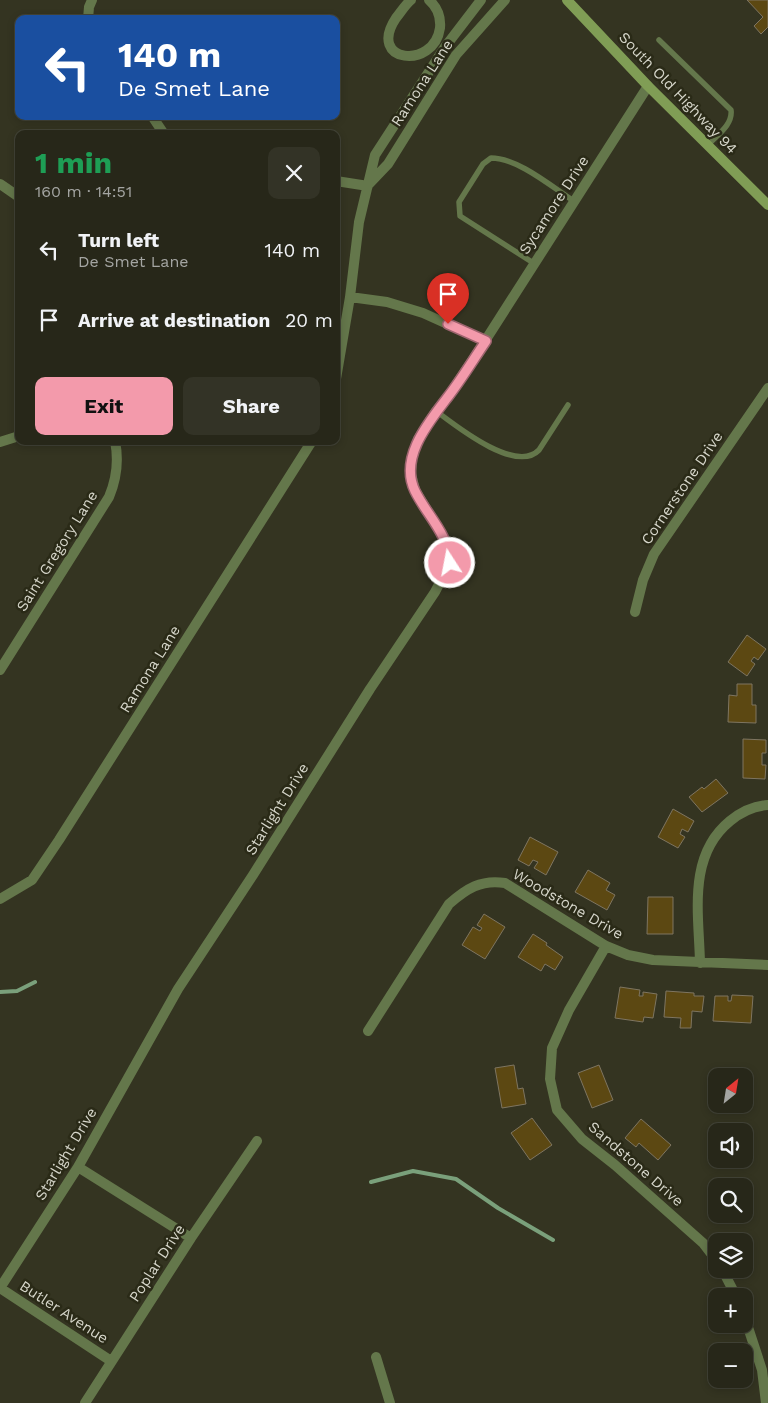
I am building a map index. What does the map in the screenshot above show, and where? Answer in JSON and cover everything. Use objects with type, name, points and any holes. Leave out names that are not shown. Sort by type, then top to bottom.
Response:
[{"type":"main road","name":"South Old Highway 94","points":[[569,1],[648,86],[768,206]]},
{"type":"street","points":[[88,15],[92,0]]},
{"type":"street","points":[[411,0],[406,4],[391,26],[388,41],[391,48],[398,54],[409,56],[420,55],[426,52],[435,40],[440,25],[438,11],[429,0]]},
{"type":"street","name":"Ramona Lane","points":[[340,357],[350,297],[359,222],[375,155],[445,46],[481,0]]},
{"type":"street","name":"Ramona Lane","points":[[368,186],[388,164],[456,55],[505,0]]},
{"type":"street","points":[[435,40],[456,55]]},
{"type":"street","name":"Sycamore Drive","points":[[486,341],[648,86]]},
{"type":"street","points":[[395,122],[408,131]]},
{"type":"street","points":[[340,182],[368,186]]},
{"type":"street","points":[[0,184],[15,194]]},
{"type":"street","points":[[350,297],[387,302],[423,313],[486,341]]},
{"type":"street","name":"Starlight Drive","points":[[0,1288],[78,1167],[178,989],[253,876],[370,689],[435,592],[450,563],[446,541],[415,490],[411,474],[412,458],[418,440],[436,411],[486,341]]},
{"type":"street","name":"Cornerstone Drive","points":[[635,612],[643,580],[654,554],[768,388]]},
{"type":"street","points":[[0,442],[15,437]]},
{"type":"street","name":"Saint Gregory Lane","points":[[0,670],[109,497],[116,481],[118,453],[116,445]]},
{"type":"street","name":"Ramona Lane","points":[[0,899],[32,880],[309,445]]},
{"type":"street","points":[[700,963],[698,891],[700,867],[722,827],[740,813],[760,805],[768,805]]},
{"type":"street","name":"Woodstone Drive","points":[[368,1031],[448,904],[464,891],[492,881],[505,883],[606,946],[628,955],[653,960],[768,965]]},
{"type":"street","name":"Sandstone Drive","points":[[606,946],[569,1010],[552,1048],[550,1078],[557,1110],[582,1139],[615,1165],[708,1250]]},
{"type":"street","name":"Poplar Drive","points":[[85,1403],[191,1238],[257,1141]]},
{"type":"street","points":[[78,1167],[191,1238]]},
{"type":"street","name":"Butler Avenue","points":[[0,1288],[111,1361]]},
{"type":"street","points":[[750,1333],[762,1370],[766,1403]]},
{"type":"street","points":[[376,1357],[390,1403]]},
{"type":"lane","points":[[660,40],[731,110],[732,118],[729,124],[708,145]]},
{"type":"lane","points":[[535,264],[460,216],[459,202],[483,164],[491,158],[501,158],[526,170],[575,202]]},
{"type":"lane","points":[[436,411],[468,436],[504,453],[529,457],[540,450],[568,405]]},
{"type":"building","points":[[747,0],[768,0],[768,27],[761,34],[754,26],[763,17]]},
{"type":"building","points":[[747,635],[766,649],[758,660],[754,657],[751,661],[755,664],[747,676],[728,662]]},
{"type":"building","points":[[737,684],[752,684],[752,705],[756,705],[756,723],[728,722],[729,695],[737,696]]},
{"type":"building","points":[[743,739],[766,740],[766,753],[762,753],[762,765],[766,765],[765,779],[743,778]]},
{"type":"building","points":[[716,779],[728,793],[702,812],[689,797],[702,787],[704,789]]},
{"type":"building","points":[[673,809],[694,821],[688,832],[682,829],[680,834],[685,837],[678,848],[658,837]]},
{"type":"building","points":[[530,837],[558,852],[546,875],[534,868],[538,862],[533,860],[529,866],[518,860]]},
{"type":"building","points":[[588,870],[610,883],[606,890],[615,895],[607,910],[575,892]]},
{"type":"building","points":[[648,897],[673,897],[673,934],[647,934]]},
{"type":"building","points":[[484,914],[505,927],[485,959],[462,945],[473,927],[480,931],[482,928],[477,925]]},
{"type":"building","points":[[533,934],[563,957],[555,970],[545,964],[541,971],[518,957]]},
{"type":"building","points":[[620,987],[640,990],[639,996],[643,996],[643,992],[657,994],[653,1018],[644,1017],[643,1022],[615,1018]]},
{"type":"building","points":[[666,991],[694,993],[694,996],[704,996],[702,1012],[692,1011],[691,1028],[680,1028],[681,1018],[664,1017]]},
{"type":"building","points":[[732,995],[753,996],[751,1023],[713,1021],[715,996],[728,996],[728,1001],[731,1001]]},
{"type":"building","points":[[514,1065],[518,1089],[523,1088],[526,1104],[502,1108],[495,1068]]},
{"type":"building","points":[[599,1065],[613,1100],[592,1108],[578,1073]]},
{"type":"building","points":[[532,1118],[552,1145],[530,1160],[511,1133]]},
{"type":"building","points":[[641,1119],[671,1145],[658,1160],[639,1143],[636,1147],[625,1138]]},
{"type":"waterway","points":[[0,992],[17,991],[35,982]]},
{"type":"waterway","points":[[371,1182],[413,1171],[456,1179],[498,1208],[553,1240]]},
{"type":"route","points":[[448,324],[486,341],[436,411],[418,440],[412,458],[411,474],[415,490],[446,541],[450,563]]}]
